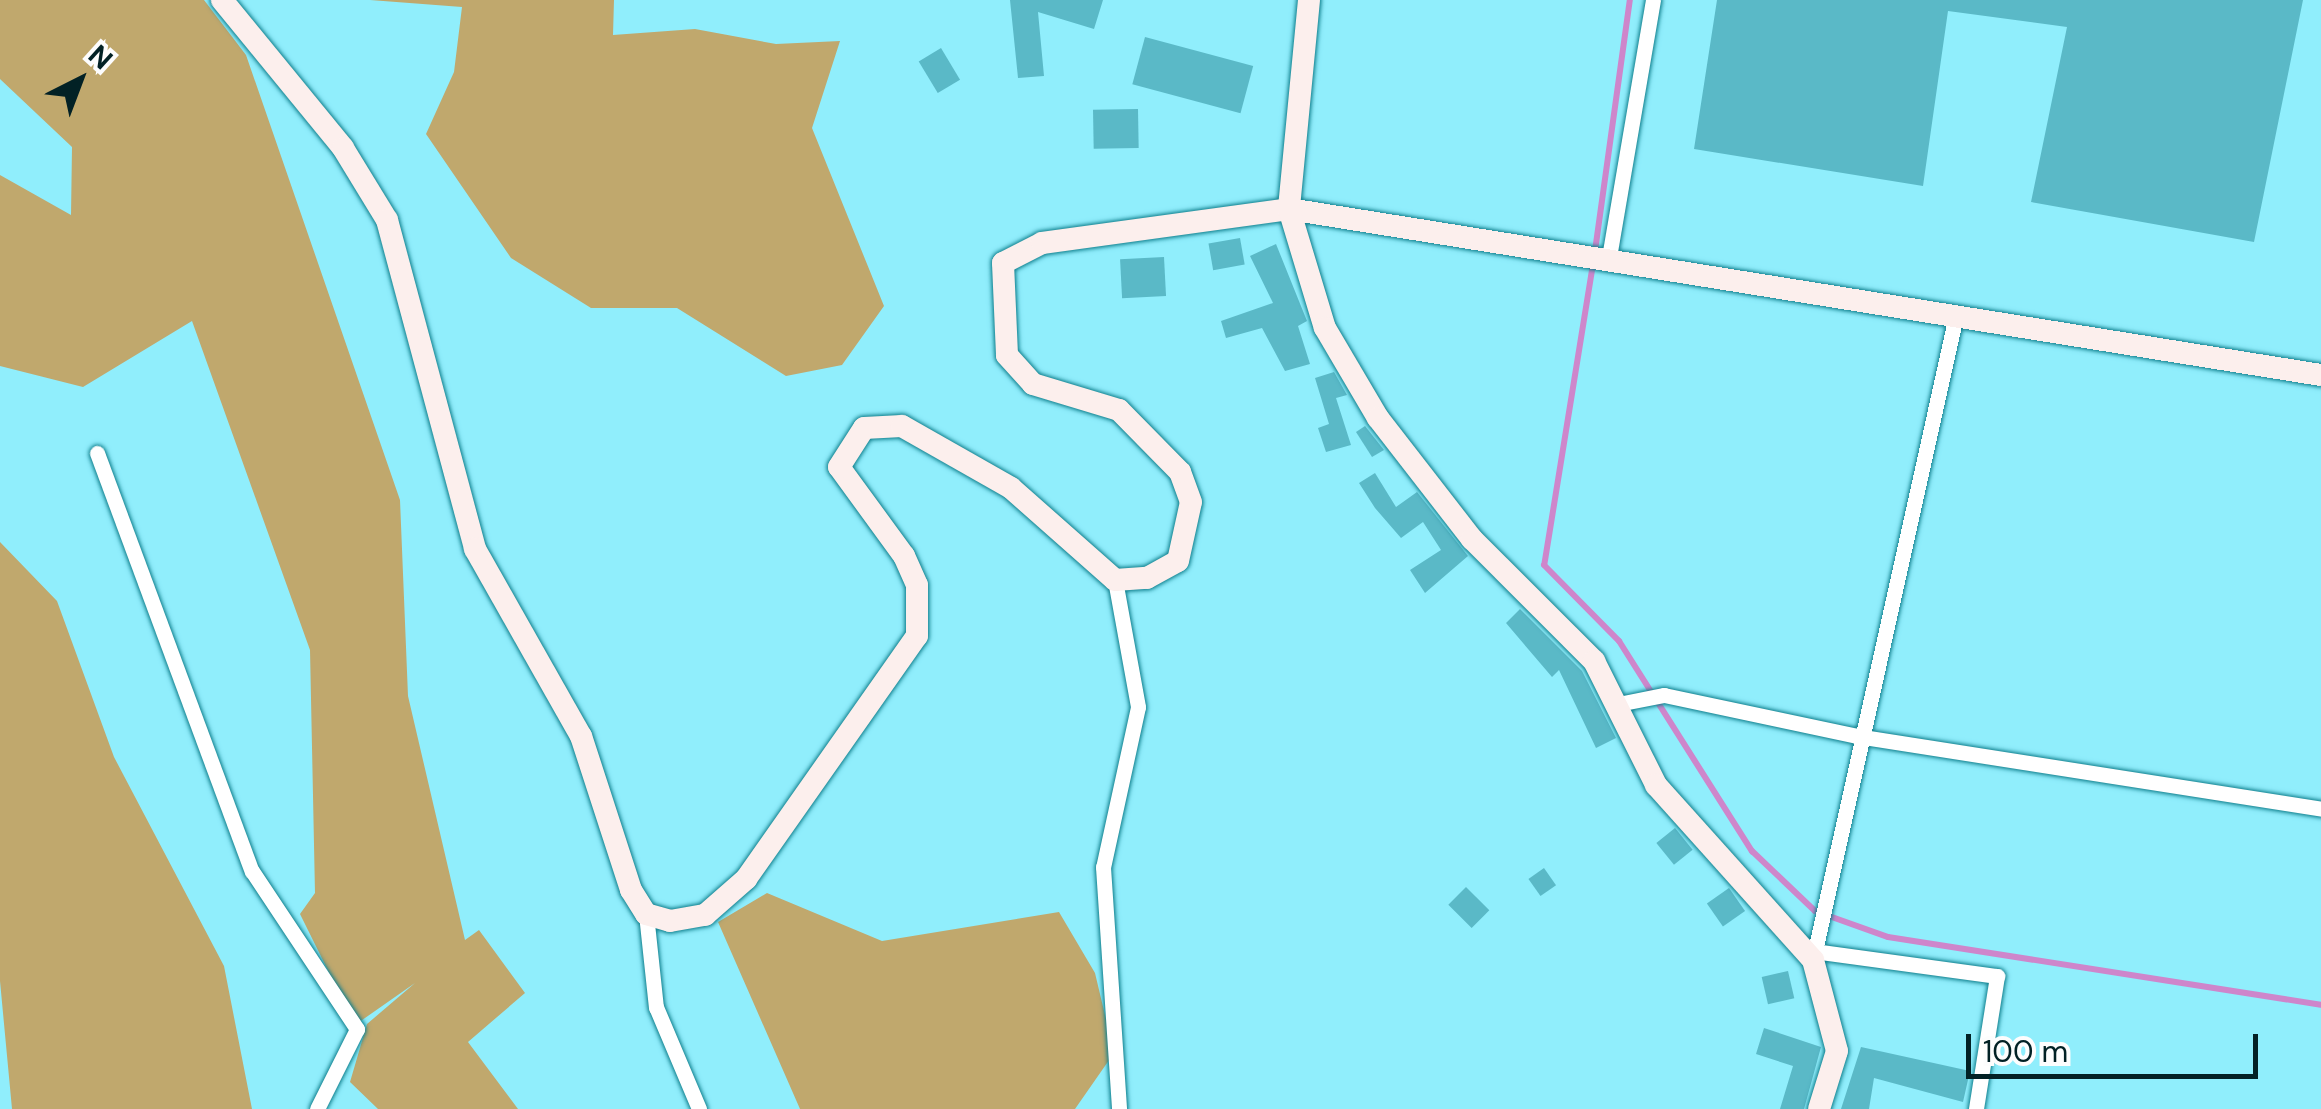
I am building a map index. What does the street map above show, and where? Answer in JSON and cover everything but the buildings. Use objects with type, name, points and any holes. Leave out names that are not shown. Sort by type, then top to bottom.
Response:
[{"type":"street","points":[[222,0],[343,148],[386,220],[475,550],[581,736],[646,914],[656,1007],[699,1109]]},
{"type":"street","points":[[1309,0],[1289,209],[1301,264],[1349,376],[1472,540],[1594,661],[1624,703],[1656,785],[1817,956],[1997,976],[1976,1109]]},
{"type":"street","points":[[1607,263],[1653,0]]},
{"type":"street","points":[[1115,580],[1147,578],[1178,561],[1191,502],[1180,472],[1118,410],[1014,370],[1003,263],[1042,244],[1289,209],[1955,320],[2321,375]]},
{"type":"street","points":[[1819,1109],[1838,1051],[1817,956],[1858,736],[1955,320]]},
{"type":"street","points":[[646,914],[705,915],[746,879],[917,636],[917,585],[904,556],[839,467],[844,445],[864,428],[902,426],[1012,488],[1115,580],[1138,707],[1103,868],[1119,1109]]},
{"type":"street","points":[[97,453],[252,871],[358,1029],[317,1109]]},
{"type":"street","points":[[1624,703],[1658,696],[1858,736],[2321,809]]},
{"type":"shaded area","points":[[0,0],[204,0],[246,55],[400,500],[408,696],[465,940],[479,930],[525,993],[468,1042],[518,1109],[378,1109],[350,1082],[367,1024],[415,983],[355,1025],[300,914],[315,893],[310,650],[192,321],[83,387],[0,366],[0,175],[71,215],[72,147],[0,79]]},
{"type":"shaded area","points":[[370,0],[614,0],[613,35],[695,29],[776,44],[840,41],[812,128],[884,306],[842,365],[786,376],[677,308],[591,308],[511,258],[426,134],[454,72],[462,7]]},
{"type":"shaded area","points":[[0,542],[57,601],[114,757],[224,966],[252,1109],[12,1109],[0,981]]},
{"type":"shaded area","points":[[767,893],[882,941],[1059,912],[1095,973],[1114,1053],[1075,1109],[800,1109],[718,922]]},
{"type":"waterway","points":[[1595,251],[1630,0]]},
{"type":"waterway","points":[[1593,264],[1544,565],[1619,641],[1752,851],[1815,911],[1888,937],[2321,1005]]}]
